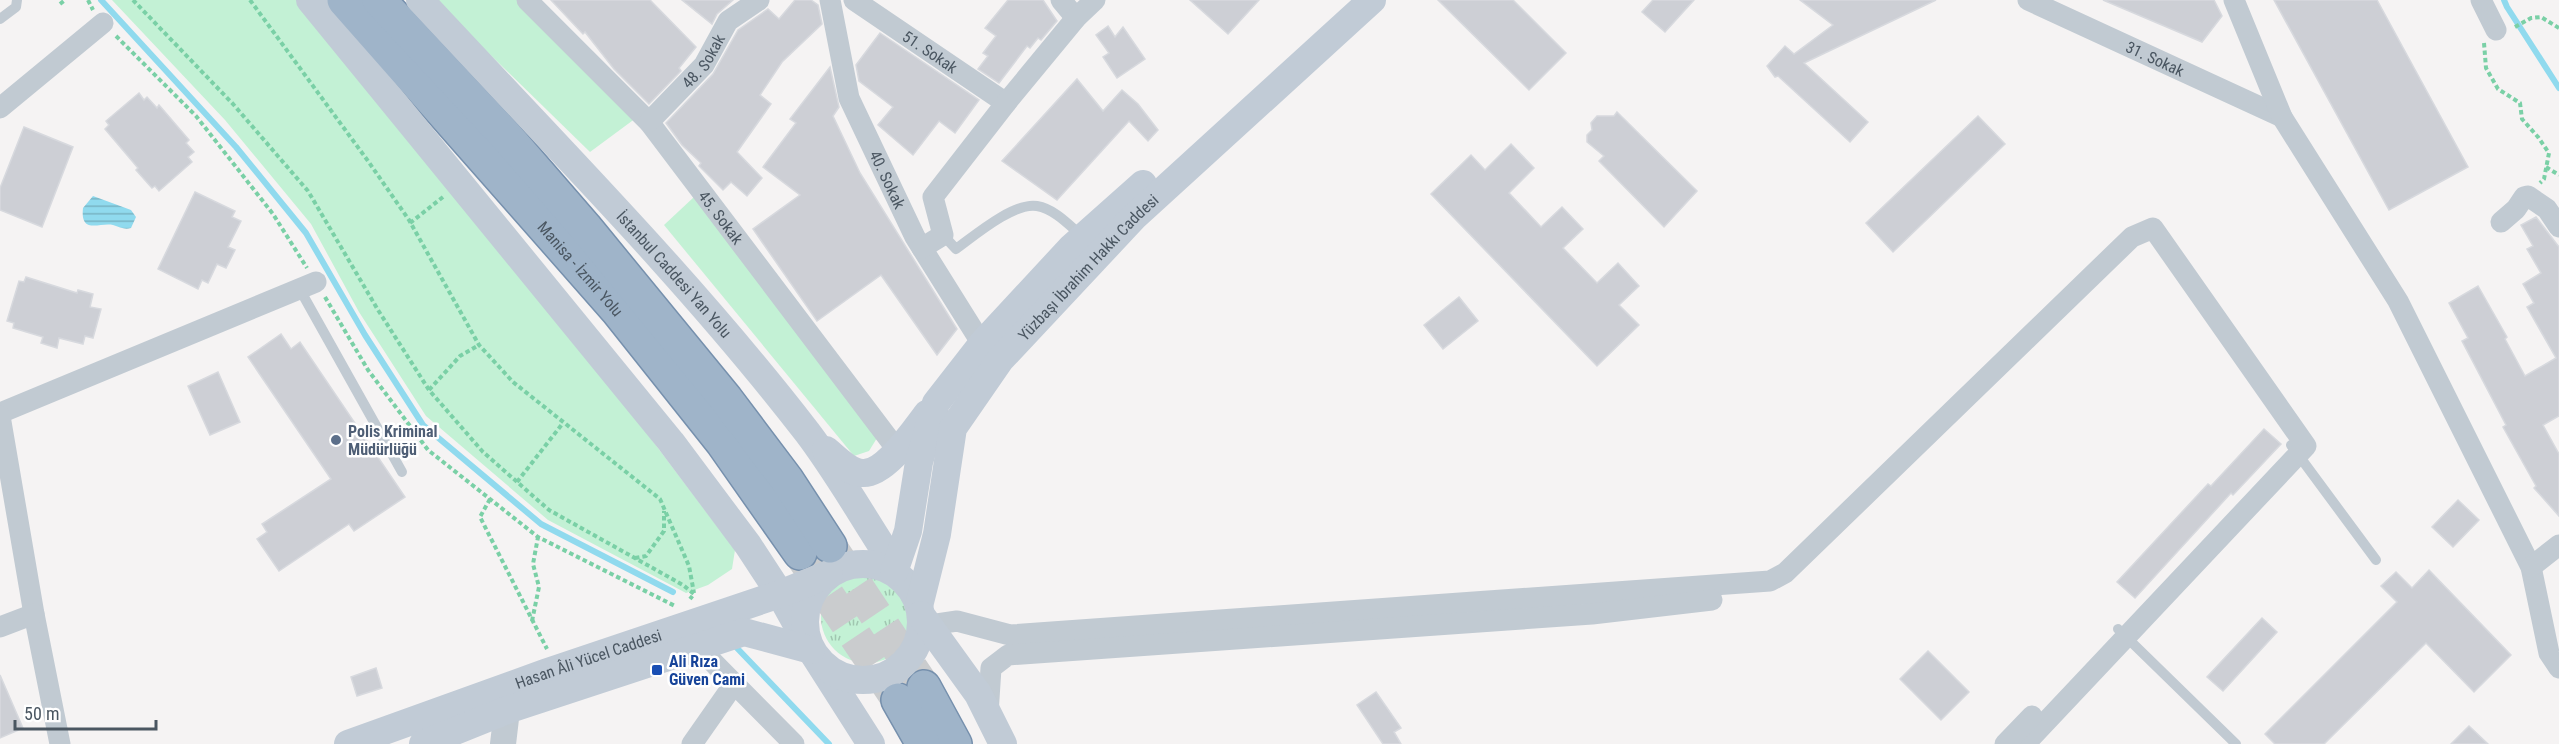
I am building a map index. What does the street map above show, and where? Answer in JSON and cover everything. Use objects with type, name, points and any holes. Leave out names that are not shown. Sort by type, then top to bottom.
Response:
[{"type":"highway","name":"Manisa - İzmir Yolu","points":[[344,0],[617,310],[722,442],[820,558]]},
{"type":"highway","name":"Manisa - İzmir Yolu","points":[[379,0],[507,137],[593,236],[726,399],[787,480],[820,558]]},
{"type":"highway","points":[[923,744],[911,694],[955,744]]},
{"type":"main road","points":[[310,0],[671,442],[748,545],[871,744]]},
{"type":"main road","name":"İstanbul Caddesi Yan Yolu","points":[[420,0],[695,296],[809,434],[887,554],[894,572]]},
{"type":"main road","name":"Yüzbaşı İbrahim Hakkı Caddesi","points":[[894,572],[908,531],[920,462],[936,403],[982,344],[1083,237],[1352,0]]},
{"type":"main road","name":"Yüzbaşı İbrahim Hakkı Caddesi","points":[[924,615],[953,428],[1000,360],[1134,217],[1372,0]]},
{"type":"main road","points":[[809,434],[840,462],[861,473],[874,471],[898,451],[936,403]]},
{"type":"main road","points":[[924,615],[917,643],[907,660],[893,672],[875,679],[856,680],[838,675],[822,665],[811,650],[804,630],[806,609],[814,589],[820,558],[846,566],[864,563],[894,572],[911,589],[924,615],[978,694],[1003,744]]},
{"type":"main road","name":"Hasan Âli Yücel Caddesi","points":[[348,744],[557,669],[693,608],[780,594],[820,558]]},
{"type":"main road","name":"Hasan Âli Yücel Caddesi","points":[[423,744],[507,710],[744,632],[811,650]]},
{"type":"street","name":"45. Sokak","points":[[527,0],[649,122],[898,451]]},
{"type":"street","name":"48. Sokak","points":[[649,122],[704,65],[729,21],[759,0]]},
{"type":"street","name":"40. Sokak","points":[[830,0],[849,98],[922,248],[982,344]]},
{"type":"street","name":"51. Sokak","points":[[854,0],[1006,103]]},
{"type":"street","points":[[1061,0],[1076,18]]},
{"type":"street","points":[[922,248],[943,235],[933,197],[1006,103],[1076,18],[1095,0]]},
{"type":"street","name":"31. Sokak","points":[[2028,0],[2282,117]]},
{"type":"street","points":[[2234,0],[2282,117],[2398,301],[2531,567],[2549,653],[2559,668]]},
{"type":"street","points":[[2481,0],[2496,30]]},
{"type":"street","points":[[0,108],[103,23]]},
{"type":"street","points":[[2501,222],[2516,209],[2524,197],[2528,196],[2547,209],[2559,227]]},
{"type":"street","points":[[924,615],[1010,635],[1770,581],[1785,573],[2132,237],[2153,228],[2297,445]]},
{"type":"street","points":[[988,715],[991,668],[1008,656],[1592,614],[1764,594],[1788,579],[2139,245],[2152,246],[2297,445]]},
{"type":"street","points":[[60,744],[34,614],[0,414],[307,285]]},
{"type":"street","points":[[2025,744],[2121,633],[2297,445]]},
{"type":"street","points":[[2531,567],[2559,545]]},
{"type":"street","points":[[0,627],[34,614]]},
{"type":"street","points":[[2005,744],[2121,633]]},
{"type":"street","points":[[699,648],[794,744]]},
{"type":"street","points":[[503,744],[507,710],[517,683]]},
{"type":"street","points":[[692,744],[734,684]]},
{"type":"lane","points":[[0,19],[16,7],[17,0]]},
{"type":"lane","points":[[943,235],[956,249],[1013,210],[1036,206],[1058,216],[1083,237]]},
{"type":"lane","points":[[307,285],[402,472]]},
{"type":"lane","points":[[2297,445],[2376,560]]},
{"type":"lane","points":[[2121,633],[2236,744]]},
{"type":"path","points":[[60,4],[65,0]]},
{"type":"path","points":[[133,0],[233,104],[308,191],[429,390],[483,452],[549,510],[635,558],[693,608]]},
{"type":"path","points":[[250,0],[368,161],[410,223],[479,345],[513,382],[660,499],[689,566],[693,608]]},
{"type":"path","points":[[2524,197],[2544,179],[2549,153],[2522,119],[2520,103],[2498,89],[2486,68],[2483,45],[2496,30],[2509,31],[2531,18],[2541,17],[2559,28]]},
{"type":"path","points":[[103,23],[196,116],[273,214],[307,285],[428,450],[538,537],[693,608]]},
{"type":"path","points":[[2546,167],[2559,175]]},
{"type":"path","points":[[410,223],[449,193]]},
{"type":"path","points":[[429,390],[460,356],[479,345]]},
{"type":"path","points":[[517,482],[563,423]]},
{"type":"path","points":[[490,499],[480,517],[557,669]]},
{"type":"path","points":[[635,558],[646,556],[664,531],[664,507]]},
{"type":"path","points":[[532,621],[539,587],[533,564],[538,537]]},
{"type":"green space","points":[[112,0],[301,0],[547,301],[735,550],[732,569],[708,585],[686,593],[548,520],[426,416],[359,312],[311,224],[225,120]]},
{"type":"green space","points":[[434,0],[520,0],[636,118],[590,152]]},
{"type":"green space","points":[[694,197],[877,438],[869,451],[854,456],[664,225]]},
{"type":"green space","points":[[867,571],[885,574],[900,584],[910,599],[913,617],[910,635],[900,650],[885,660],[867,663],[849,660],[834,650],[824,635],[821,617],[824,599],[834,584],[849,574]]},
{"type":"water","points":[[93,196],[131,210],[136,217],[131,228],[113,225],[92,226],[85,222],[83,208]]},
{"type":"building","points":[[551,0],[650,0],[696,47],[679,68],[681,71],[649,104],[614,69],[585,32],[583,34]]},
{"type":"building","points":[[682,0],[733,0],[717,14],[712,24]]},
{"type":"building","points":[[795,0],[811,0],[818,5],[822,24],[782,62],[760,95],[771,104],[737,152],[762,178],[747,196],[731,182],[723,190],[699,166],[701,163],[682,145],[666,123],[713,74],[738,30],[768,9],[779,19]]},
{"type":"building","points":[[1008,0],[1043,0],[1057,21],[1041,40],[1038,38],[1030,48],[1027,46],[999,83],[978,69],[988,56],[983,53],[996,36],[985,28]]},
{"type":"building","points":[[1190,0],[1259,0],[1228,34]]},
{"type":"building","points":[[1438,0],[1513,0],[1566,53],[1529,90]]},
{"type":"building","points":[[1653,0],[1694,0],[1665,32],[1642,12]]},
{"type":"building","points":[[1800,0],[1936,0],[1804,63],[1868,122],[1850,142],[1778,76],[1775,77],[1767,66],[1785,46],[1794,54],[1833,25]]},
{"type":"building","points":[[2103,0],[2214,0],[2222,16],[2202,42]]},
{"type":"building","points":[[2274,0],[2377,0],[2468,167],[2389,210]]},
{"type":"building","points":[[1108,26],[1115,37],[1123,27],[1145,59],[1117,78],[1103,57],[1109,53],[1096,35]]},
{"type":"building","points":[[880,33],[979,100],[955,133],[939,121],[913,155],[878,125],[893,107],[859,81],[856,65]]},
{"type":"building","points":[[830,67],[839,107],[833,116],[860,173],[957,329],[937,355],[881,275],[817,321],[753,229],[800,195],[763,167],[796,123],[790,119]]},
{"type":"building","points":[[1077,79],[1103,111],[1122,90],[1138,104],[1158,130],[1148,141],[1129,121],[1057,200],[1002,161]]},
{"type":"building","points":[[139,93],[144,100],[147,97],[157,108],[159,105],[189,140],[186,143],[194,152],[188,157],[192,162],[159,191],[155,186],[152,188],[136,170],[138,168],[105,129],[109,125],[106,121]]},
{"type":"building","points":[[1617,112],[1697,191],[1664,227],[1599,161],[1604,156],[1587,142],[1587,135],[1592,130],[1591,123],[1597,116],[1614,116]]},
{"type":"building","points":[[1978,116],[2005,144],[1893,252],[1866,223]]},
{"type":"building","points":[[24,127],[73,147],[42,227],[0,210],[0,188]]},
{"type":"building","points":[[1511,144],[1534,168],[1509,193],[1541,227],[1562,207],[1583,229],[1563,248],[1597,283],[1618,263],[1639,286],[1619,305],[1639,325],[1597,366],[1431,194],[1471,155],[1485,170]]},
{"type":"building","points":[[195,192],[235,211],[232,217],[241,221],[228,247],[235,250],[226,268],[217,264],[208,283],[202,280],[198,289],[158,269]]},
{"type":"building","points":[[2536,217],[2559,247],[2559,416],[2543,425],[2559,454],[2559,516],[2534,488],[2536,486],[2503,427],[2506,425],[2462,341],[2468,338],[2449,303],[2478,286],[2507,337],[2505,339],[2525,376],[2556,358],[2527,307],[2534,303],[2523,284],[2541,273],[2527,249],[2533,246],[2521,225]]},
{"type":"building","points":[[26,277],[77,293],[78,290],[93,294],[90,307],[101,309],[93,338],[85,336],[83,344],[59,338],[57,348],[41,343],[43,337],[13,328],[14,323],[7,321],[19,281],[24,282]]},
{"type":"building","points":[[1459,297],[1478,321],[1443,349],[1424,325]]},
{"type":"building","name":"Polis Kriminal Müdürlüğü","points":[[281,334],[291,349],[300,342],[405,497],[354,531],[349,524],[279,571],[257,539],[267,532],[262,524],[331,479],[248,357]]},
{"type":"building","points":[[218,372],[240,422],[210,435],[188,386]]},
{"type":"building","points":[[2264,429],[2281,444],[2233,495],[2231,493],[2135,598],[2117,582],[2208,484],[2211,486]]},
{"type":"building","points":[[2458,500],[2479,520],[2453,547],[2432,527]]},
{"type":"building","points":[[2429,570],[2511,655],[2474,692],[2426,643],[2324,744],[2275,744],[2265,734],[2397,602],[2381,586],[2396,572],[2412,588]]},
{"type":"building","points":[[2262,618],[2277,632],[2223,691],[2207,677]]},
{"type":"building","points":[[1928,651],[1969,692],[1941,720],[1900,679]]},
{"type":"building","points":[[376,668],[382,688],[357,696],[351,677]]},
{"type":"building","points":[[0,675],[23,728],[0,738]]},
{"type":"building","points":[[1376,692],[1401,728],[1394,732],[1401,744],[1383,744],[1357,705]]},
{"type":"building","points":[[2469,726],[2488,744],[2451,744]]},
{"type":"waterway","points":[[101,0],[236,147],[306,233],[365,335],[423,425],[541,524],[673,592]]},
{"type":"waterway","points":[[2504,0],[2559,88]]},
{"type":"waterway","points":[[735,646],[829,744]]},
{"type":"tunnel","points":[[830,546],[924,687]]},
{"type":"tunnel","points":[[801,555],[898,700]]},
{"type":"place","name":"Polis Kriminal Müdürlüğü","points":[[336,440]]},
{"type":"place","name":"Ali Rıza Güven Cami","points":[[657,670]]}]
